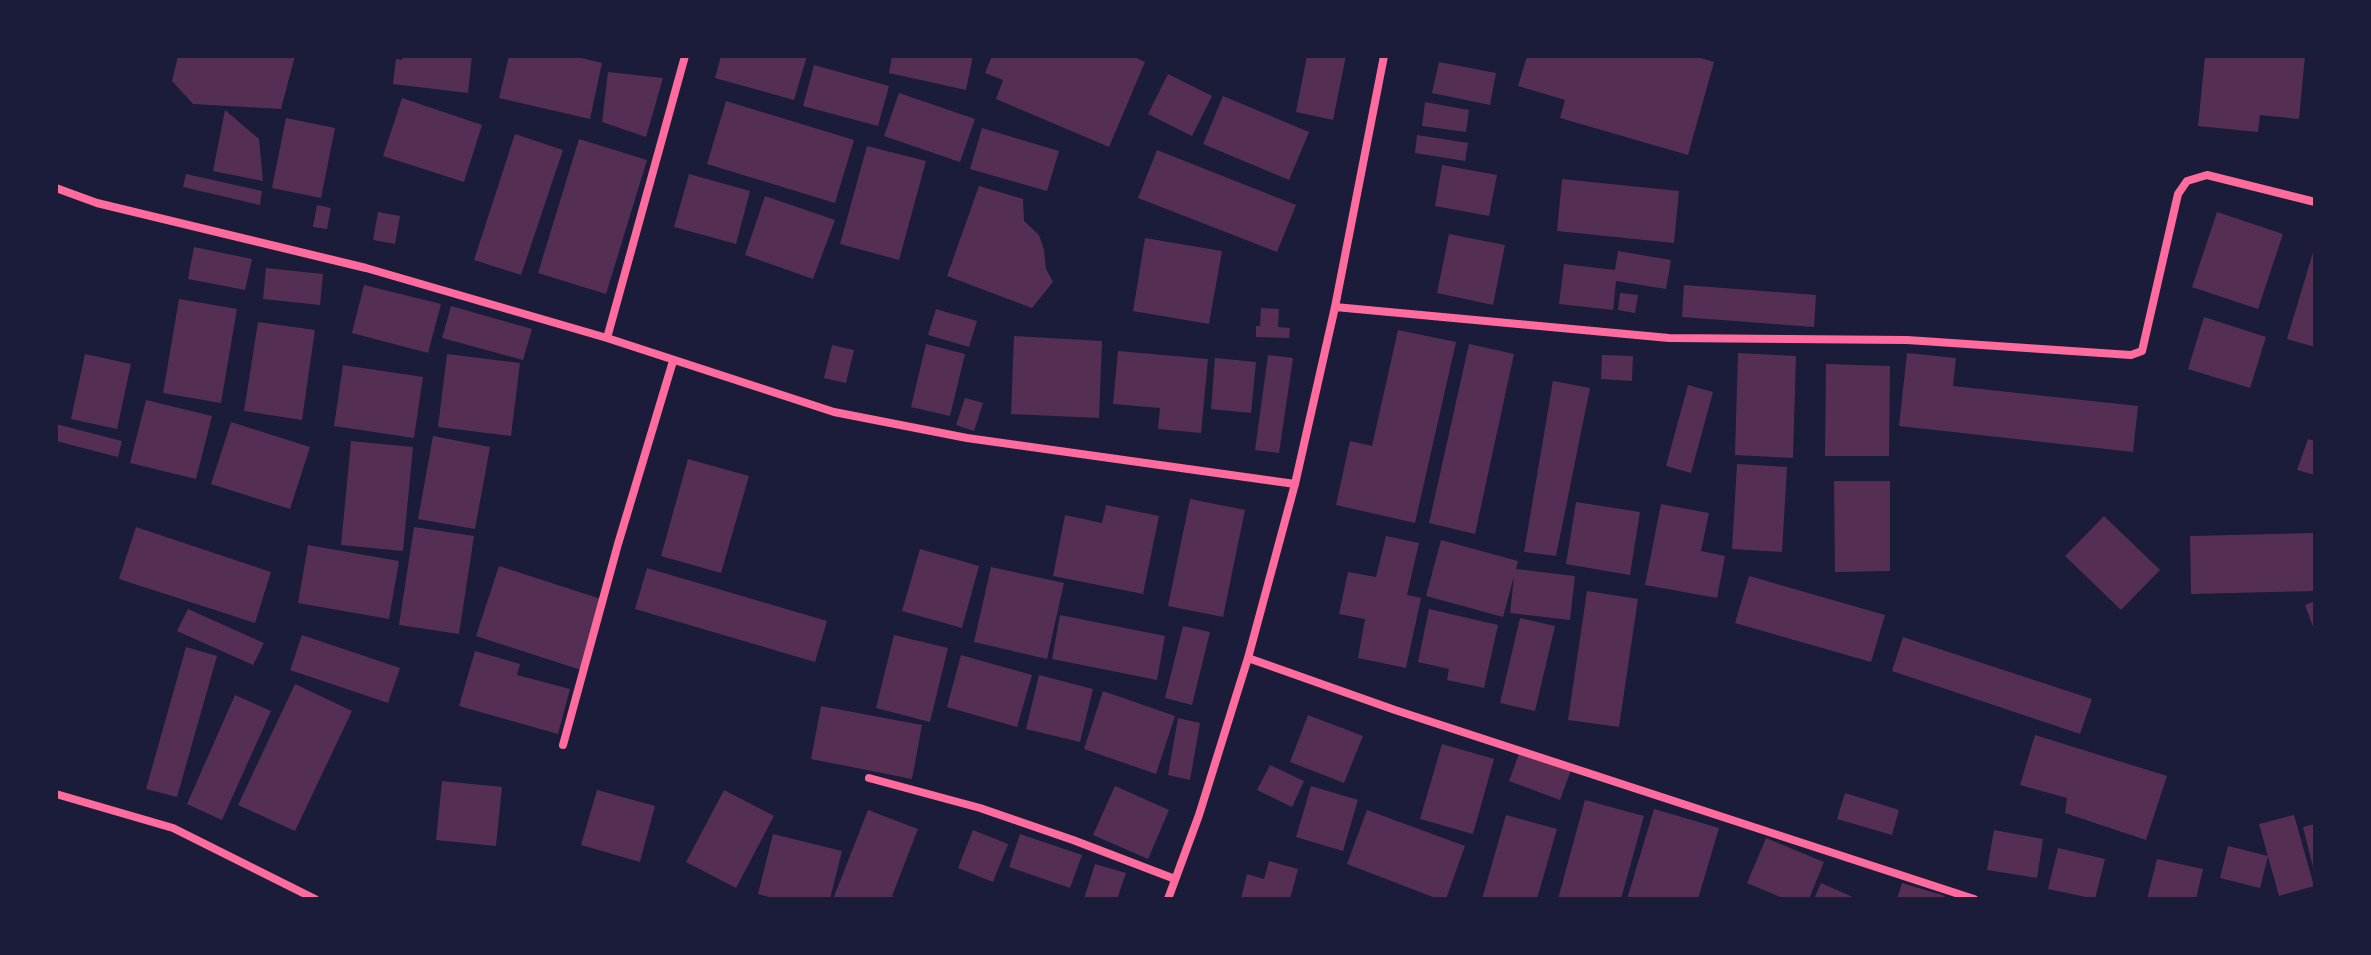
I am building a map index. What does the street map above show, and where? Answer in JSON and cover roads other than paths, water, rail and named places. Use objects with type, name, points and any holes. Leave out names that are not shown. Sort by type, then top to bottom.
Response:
[{"type":"street","points":[[607,338],[685,56]]},
{"type":"street","points":[[1168,899],[1199,815],[1248,658],[1295,484],[1335,307],[1384,56]]},
{"type":"street","points":[[1335,307],[1669,338],[1907,340],[2131,355],[2142,351],[2178,194],[2187,181],[2207,175],[2315,202]]},
{"type":"street","points":[[56,188],[97,203],[366,268],[607,338],[834,412],[967,438],[1295,484]]},
{"type":"street","points":[[563,745],[618,544],[673,361]]},
{"type":"street","points":[[1248,658],[1395,710],[1974,899]]},
{"type":"street","points":[[869,778],[980,808],[1175,879]]},
{"type":"street","points":[[56,794],[173,828],[315,899]]}]
